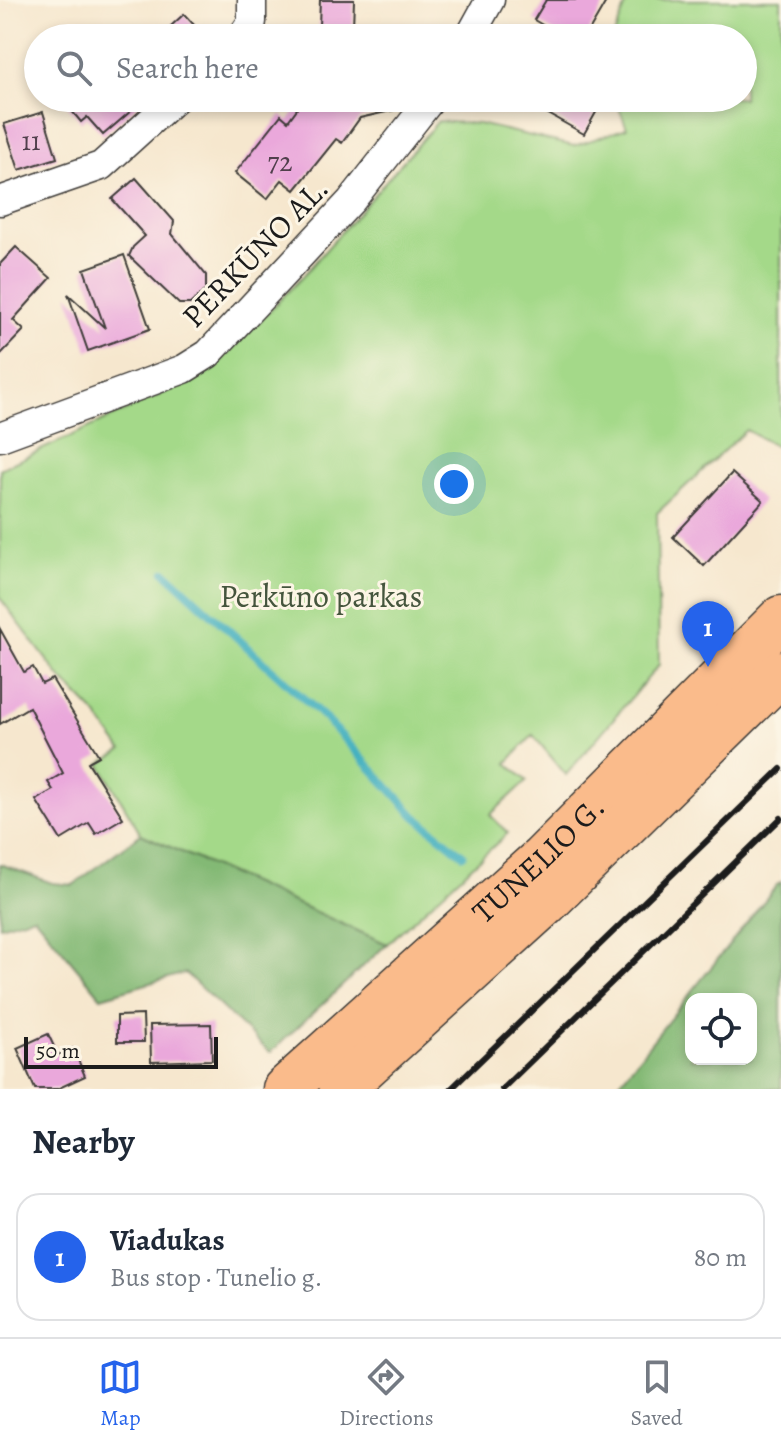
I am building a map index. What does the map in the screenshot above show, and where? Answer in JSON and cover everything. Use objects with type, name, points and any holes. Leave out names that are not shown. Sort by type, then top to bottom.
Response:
[{"type":"main road","name":"TUNELIO G.","points":[[285,1089],[542,858],[781,618]]},
{"type":"main road","name":"TUNELIO G.","points":[[341,1089],[556,894],[781,673]]},
{"type":"street","points":[[251,24],[252,0]]},
{"type":"street","points":[[477,24],[490,0]]},
{"type":"street","points":[[0,201],[101,166],[161,112]]},
{"type":"street","name":"PERKŪNO AL.","points":[[0,437],[184,369],[208,354],[351,201],[421,112]]},
{"type":"green space","name":"Perkūno parkas","points":[[628,0],[781,0],[781,449],[746,430],[657,513],[659,665],[566,775],[533,735],[507,763],[527,781],[490,815],[508,833],[387,944],[141,834],[100,764],[122,750],[94,712],[59,676],[0,598],[0,469],[211,371],[303,276],[438,121],[479,124],[574,146],[627,128],[621,112],[757,112],[757,24],[619,24]]},
{"type":"green space","points":[[141,834],[387,944],[270,1053],[185,973],[101,997],[34,916],[0,926],[0,864],[52,883],[73,885]]},
{"type":"green space","points":[[781,882],[781,1089],[614,1089],[685,1000],[685,1065],[757,1065],[757,993],[691,993]]},
{"type":"building","points":[[320,0],[354,0],[353,24],[319,24]]},
{"type":"building","points":[[546,0],[607,0],[593,24],[541,24],[534,20]]},
{"type":"building","points":[[184,14],[193,24],[173,24]]},
{"type":"building","points":[[43,112],[57,158],[19,170],[4,124]]},
{"type":"building","points":[[73,112],[130,112],[103,135],[87,117],[81,122]]},
{"type":"building","points":[[295,112],[386,112],[360,118],[342,143],[336,139],[295,190],[282,180],[267,199],[235,173],[281,115],[288,121]]},
{"type":"building","points":[[545,112],[596,112],[584,134]]},
{"type":"building","points":[[136,178],[174,221],[172,234],[206,275],[206,290],[190,304],[179,304],[129,256],[133,247],[145,236],[112,199]]},
{"type":"building","points":[[16,247],[51,278],[13,320],[24,330],[0,355],[0,264]]},
{"type":"building","points":[[124,255],[150,329],[88,351],[68,294],[105,328],[84,269]]},
{"type":"building","points":[[732,473],[763,501],[704,566],[673,537]]},
{"type":"building","points":[[0,629],[24,672],[33,667],[42,684],[52,679],[99,756],[88,762],[123,818],[96,834],[89,823],[61,840],[36,800],[53,790],[48,782],[63,773],[29,707],[0,724]]},
{"type":"building","points":[[143,1015],[144,1042],[117,1042],[117,1016]]},
{"type":"building","points":[[211,1024],[212,1060],[151,1062],[150,1025]]},
{"type":"building","points":[[48,1034],[58,1055],[73,1048],[85,1076],[57,1089],[35,1089],[17,1048]]},
{"type":"waterway","points":[[165,572],[325,718],[415,816],[463,855]]},
{"type":"railway","points":[[451,1089],[781,769]]},
{"type":"railway","points":[[502,1089],[781,818]]},
{"type":"place","name":"Viadukas","points":[[708,667]]}]
